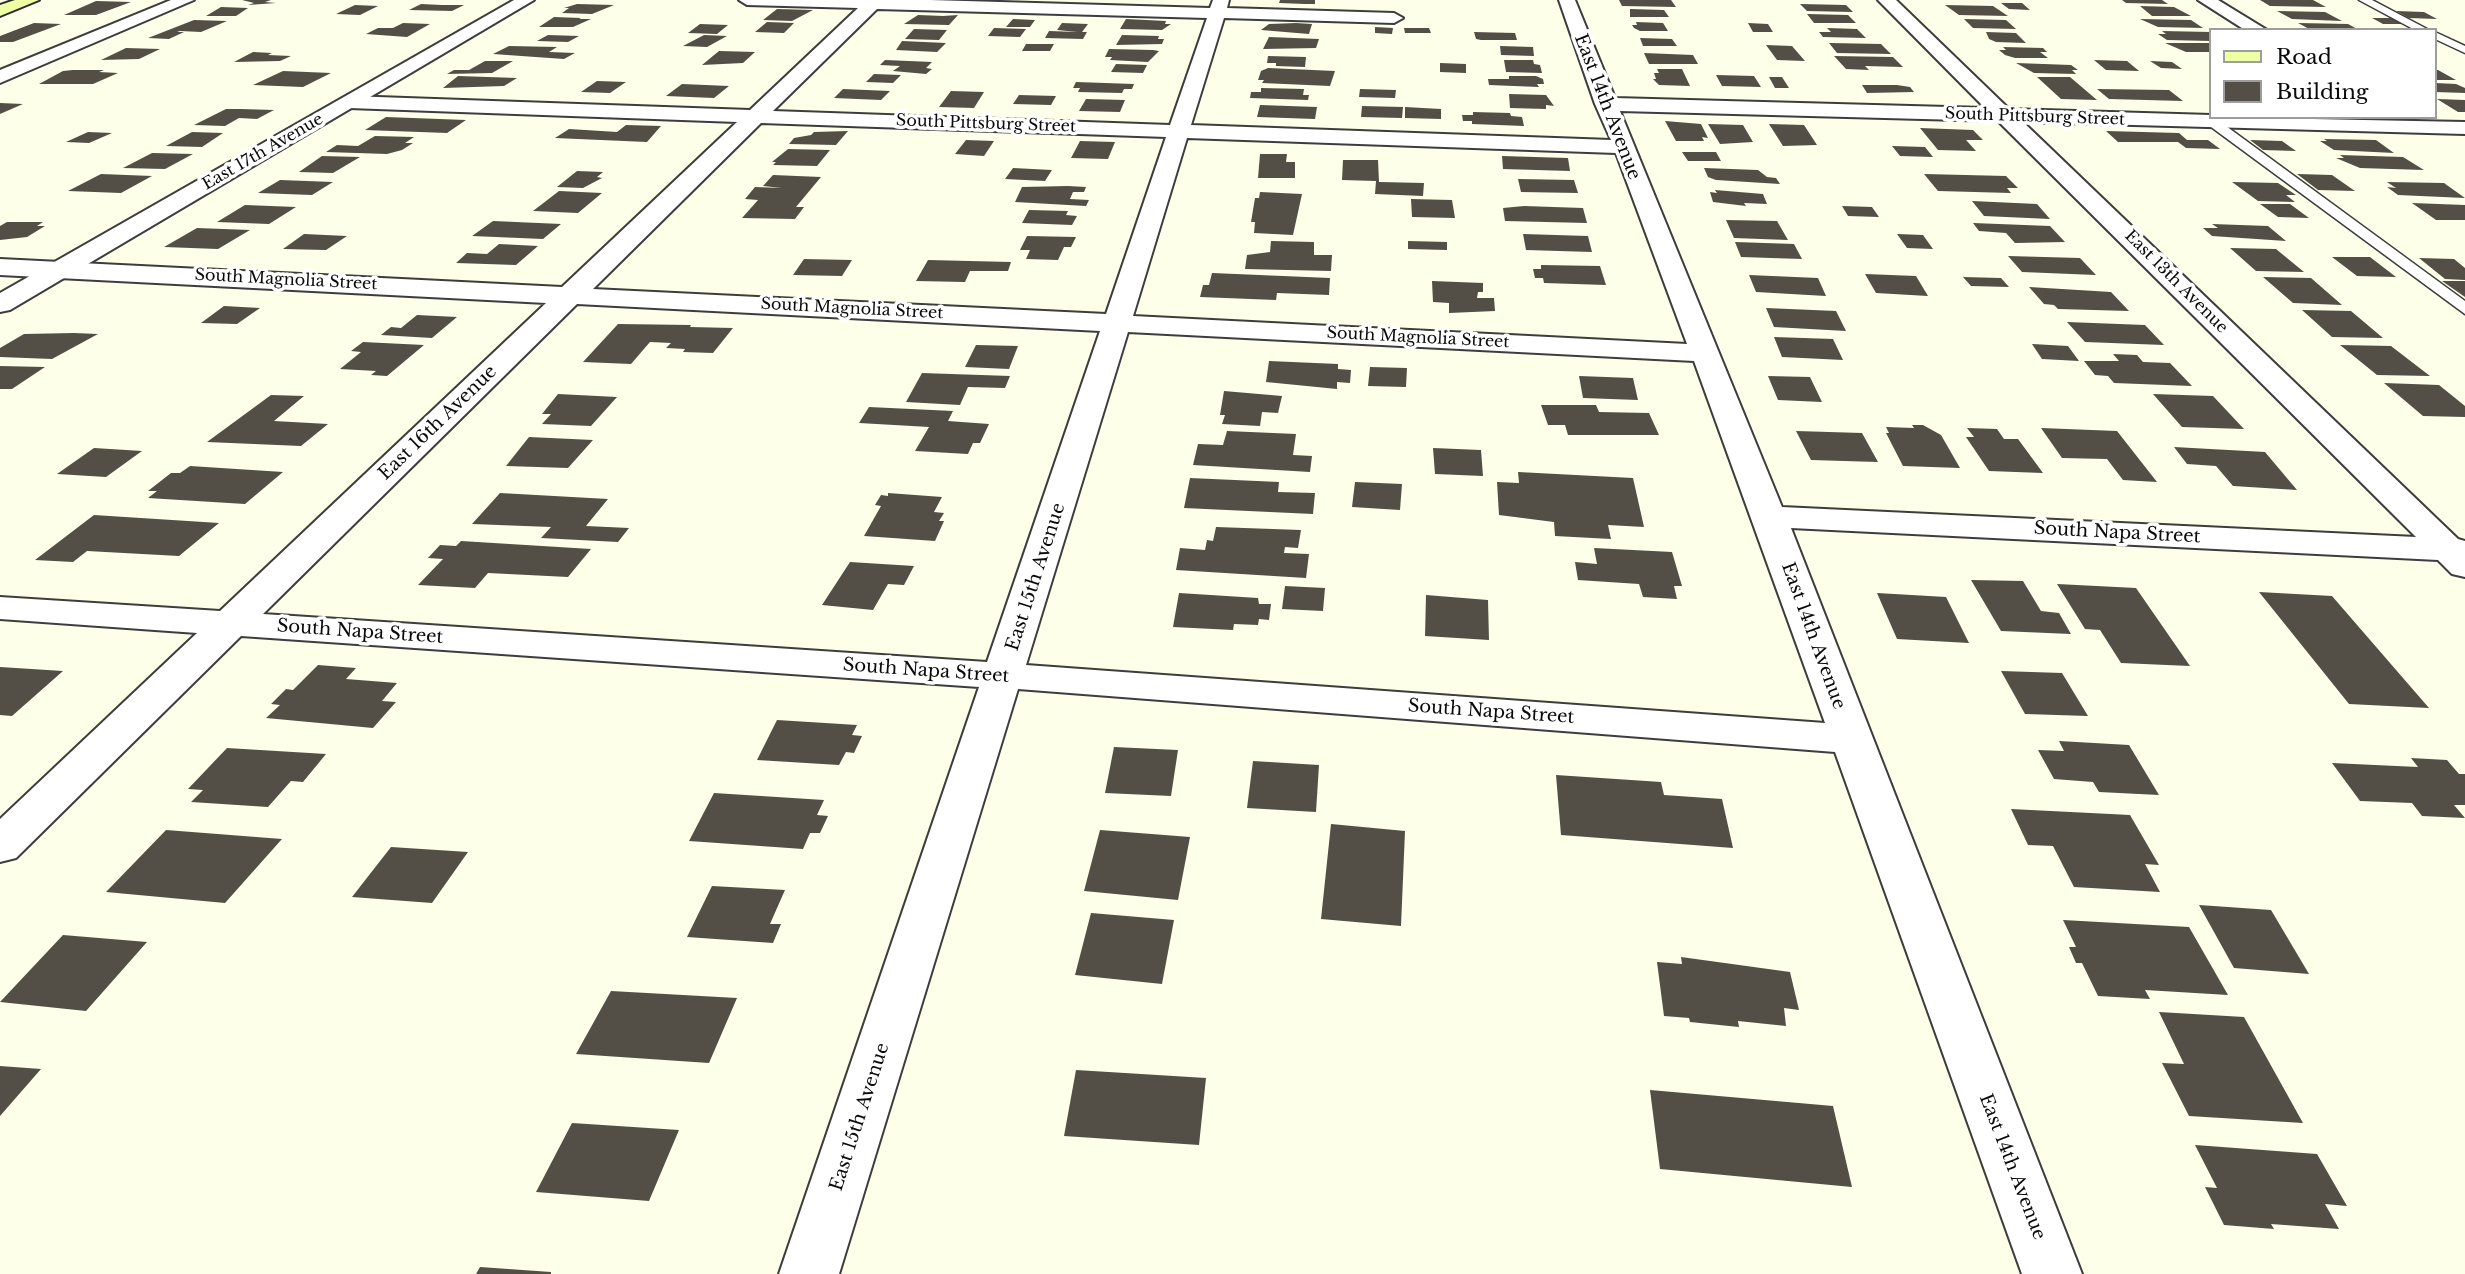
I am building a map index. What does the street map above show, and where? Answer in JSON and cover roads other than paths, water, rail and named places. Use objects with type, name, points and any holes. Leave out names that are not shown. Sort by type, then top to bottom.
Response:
[{"type":"main road","points":[[0,11],[31,0]]},
{"type":"street","points":[[0,77],[186,0]]},
{"type":"street","name":"East 17th Avenue","points":[[0,304],[526,0]]},
{"type":"street","points":[[747,0],[1218,7],[1394,18]]},
{"type":"street","name":"East 14th Avenue","points":[[1567,0],[1605,104],[1769,517],[2052,1274]]},
{"type":"street","name":"East 13th Avenue","points":[[1886,0],[2459,555]]},
{"type":"street","points":[[2206,0],[2255,28]]},
{"type":"street","name":"East 16th Avenue","points":[[0,846],[874,2]]},
{"type":"street","name":"East 15th Avenue","points":[[809,1274],[1218,7]]},
{"type":"street","name":"South Pittsburg Street","points":[[349,102],[1622,147]]},
{"type":"street","name":"South Pittsburg Street","points":[[1605,104],[2211,121],[2416,122],[2465,128]]},
{"type":"street","points":[[2416,122],[2465,151]]},
{"type":"street","name":"South Magnolia Street","points":[[0,267],[1704,353]]},
{"type":"street","name":"South Napa Street","points":[[1769,517],[2459,555]]},
{"type":"street","name":"South Napa Street","points":[[0,608],[1004,676],[1851,739]]},
{"type":"lane","points":[[2364,0],[2420,28]]},
{"type":"lane","points":[[2437,36],[2465,50]]},
{"type":"lane","points":[[2211,121],[2465,309]]}]
